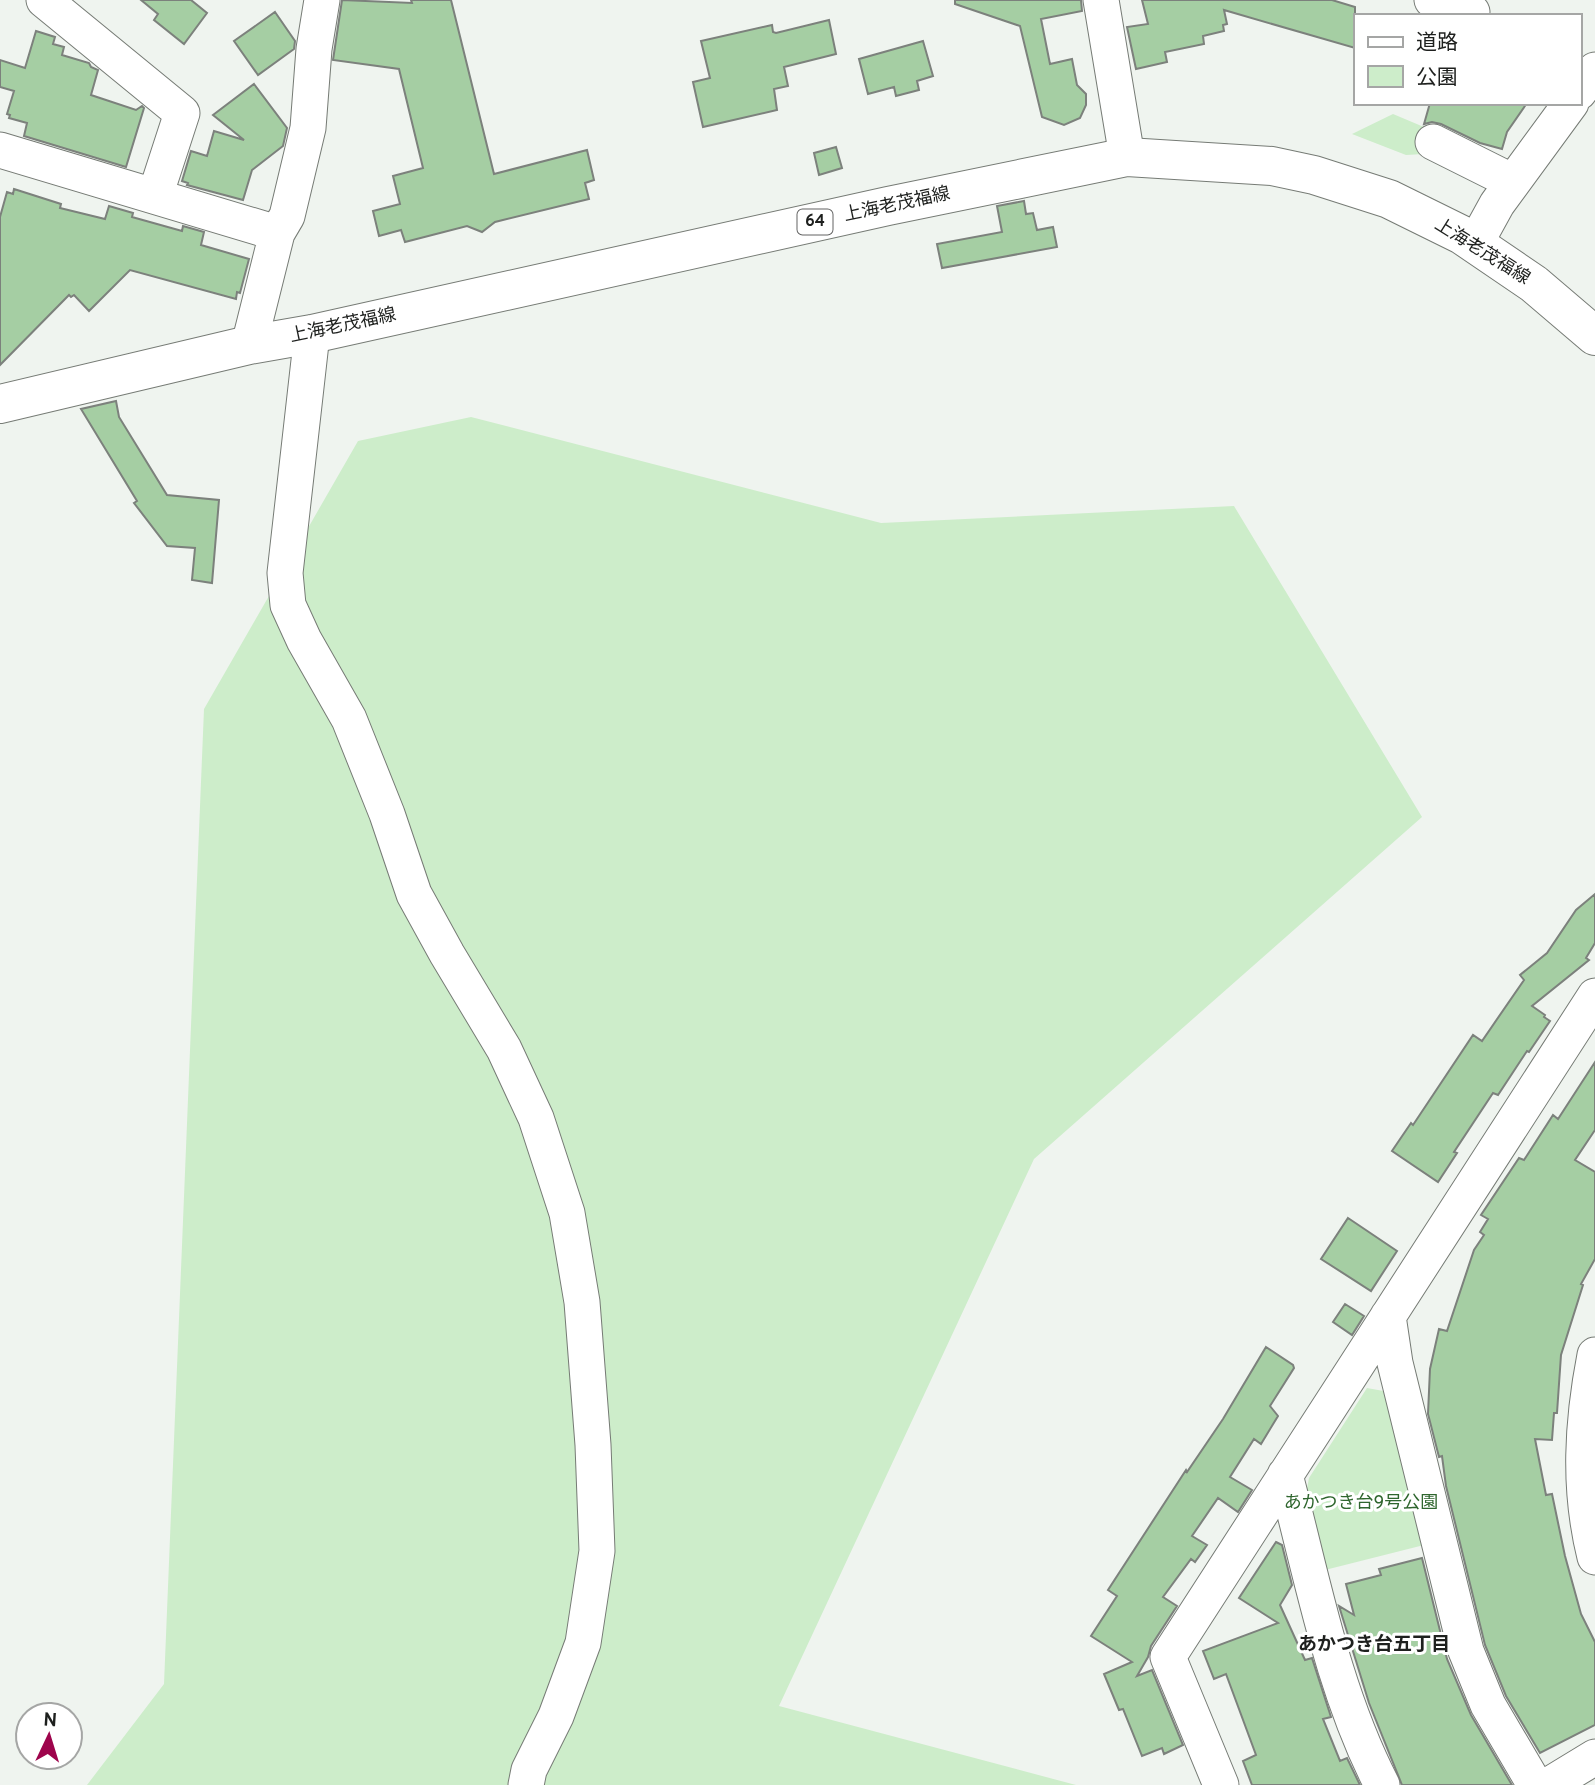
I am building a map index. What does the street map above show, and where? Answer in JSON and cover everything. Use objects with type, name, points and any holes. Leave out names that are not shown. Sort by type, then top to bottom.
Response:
[{"type":"main road","name":"上海老茂福線","points":[[0,404],[249,345],[312,334],[875,209],[1127,157],[1272,166],[1314,175],[1389,199],[1462,235],[1534,284],[1595,336]]},
{"type":"street","points":[[44,0],[181,113],[155,196]]},
{"type":"street","points":[[249,345],[277,233],[287,216],[308,128],[314,50],[322,0]]},
{"type":"street","points":[[1101,0],[1127,157]]},
{"type":"street","points":[[1432,0],[1472,12]]},
{"type":"street","points":[[1581,89],[1595,70]]},
{"type":"street","points":[[1475,244],[1486,220],[1570,105]]},
{"type":"street","points":[[1433,142],[1513,182]]},
{"type":"street","points":[[0,150],[277,233]]},
{"type":"street","points":[[312,334],[285,573],[288,605],[304,640],[349,719],[387,814],[414,894],[504,1049],[536,1118],[567,1213],[582,1302],[593,1445],[597,1551],[583,1643],[556,1716],[529,1770],[526,1785]]},
{"type":"street","points":[[1221,1785],[1168,1657],[1595,996]]},
{"type":"street","points":[[1388,1316],[1395,1363],[1466,1651],[1488,1705],[1535,1785]]},
{"type":"street","points":[[1595,1355],[1585,1416],[1583,1461],[1586,1506],[1595,1556]]},
{"type":"street","points":[[1285,1475],[1335,1672],[1362,1746],[1382,1785]]},
{"type":"street","points":[[1549,1785],[1595,1757]]},
{"type":"green space","points":[[1393,114],[1431,130],[1424,154],[1406,155],[1352,134]]},
{"type":"green space","points":[[471,417],[881,523],[1234,506],[1422,817],[1034,1159],[779,1706],[1076,1785],[87,1785],[164,1684],[204,709],[358,441]]},
{"type":"green space","name":"あかつき台9号公園","points":[[1367,1388],[1389,1392],[1428,1544],[1321,1571],[1304,1504],[1309,1478]]},
{"type":"building","points":[[141,0],[191,0],[207,13],[184,44],[154,20],[158,14]]},
{"type":"building","points":[[342,0],[412,3],[411,0],[451,0],[494,174],[587,150],[594,180],[585,183],[589,199],[495,222],[482,232],[467,226],[405,242],[401,230],[379,236],[373,211],[400,204],[393,176],[423,168],[399,69],[333,60]]},
{"type":"building","points":[[955,0],[1081,0],[1082,11],[1041,19],[1050,64],[1072,59],[1077,85],[1086,94],[1086,105],[1080,118],[1064,125],[1042,117],[1020,26],[955,4]]},
{"type":"building","points":[[1142,0],[1332,0],[1355,7],[1354,48],[1224,10],[1227,24],[1223,25],[1224,31],[1203,36],[1204,44],[1165,52],[1167,62],[1136,69],[1127,27],[1148,24]]},
{"type":"building","points":[[275,12],[295,41],[294,49],[258,75],[234,41]]},
{"type":"building","points":[[829,20],[836,54],[784,67],[788,86],[774,89],[777,110],[703,127],[693,82],[710,78],[701,41],[772,25],[773,32],[776,33]]},
{"type":"building","points":[[36,31],[55,37],[53,44],[64,47],[62,55],[89,63],[98,70],[91,95],[136,110],[142,106],[144,108],[126,167],[24,136],[27,123],[9,118],[10,115],[7,114],[14,91],[0,87],[0,60],[25,68]]},
{"type":"building","points":[[923,41],[933,76],[917,81],[919,90],[896,96],[894,87],[868,94],[859,59]]},
{"type":"building","points":[[254,84],[287,128],[283,146],[252,170],[243,200],[187,185],[188,183],[182,181],[191,151],[207,156],[214,131],[244,140],[213,115]]},
{"type":"building","points":[[1429,105],[1526,105],[1507,132],[1502,149],[1480,143],[1441,124],[1424,124]]},
{"type":"building","points":[[836,147],[842,168],[819,175],[814,153]]},
{"type":"building","points":[[14,189],[61,204],[60,208],[105,219],[109,206],[133,213],[132,217],[182,231],[183,226],[204,232],[201,245],[249,259],[240,293],[237,292],[236,299],[130,270],[89,311],[74,295],[69,295],[0,365],[0,217],[7,192],[13,194]]},
{"type":"building","points":[[1024,201],[1026,214],[1033,213],[1037,230],[1053,227],[1057,247],[942,268],[937,244],[1002,232],[997,206]]},
{"type":"building","points":[[116,401],[119,417],[167,495],[219,500],[212,583],[192,580],[195,548],[167,546],[134,503],[137,501],[81,409]]},
{"type":"building","points":[[1595,894],[1595,943],[1586,958],[1589,960],[1532,1006],[1550,1021],[1498,1095],[1493,1093],[1454,1152],[1457,1153],[1438,1182],[1392,1151],[1411,1123],[1413,1125],[1473,1035],[1482,1041],[1524,980],[1520,975],[1547,953],[1576,910]]},
{"type":"building","points":[[1595,1062],[1595,1130],[1575,1160],[1595,1172],[1595,1259],[1581,1284],[1583,1285],[1561,1355],[1557,1413],[1554,1413],[1552,1440],[1535,1439],[1546,1495],[1552,1494],[1581,1614],[1595,1642],[1595,1725],[1540,1753],[1506,1696],[1485,1645],[1446,1486],[1442,1456],[1439,1457],[1428,1414],[1430,1369],[1439,1329],[1447,1331],[1474,1250],[1484,1235],[1480,1232],[1488,1219],[1481,1215],[1519,1158],[1524,1160],[1553,1115],[1558,1119]]},
{"type":"building","points":[[1348,1218],[1397,1251],[1371,1291],[1321,1259]]},
{"type":"building","points":[[1345,1304],[1364,1316],[1352,1335],[1333,1322]]},
{"type":"building","points":[[1266,1347],[1294,1368],[1270,1406],[1278,1416],[1261,1444],[1254,1439],[1230,1477],[1252,1490],[1238,1512],[1218,1498],[1192,1536],[1207,1545],[1195,1562],[1191,1559],[1163,1597],[1177,1606],[1151,1646],[1137,1676],[1152,1670],[1183,1745],[1164,1754],[1162,1748],[1142,1756],[1123,1709],[1119,1710],[1104,1674],[1132,1662],[1091,1636],[1117,1596],[1108,1590],[1186,1470],[1187,1472],[1223,1419]]},
{"type":"building","points":[[1276,1542],[1282,1545],[1292,1585],[1280,1605],[1305,1660],[1312,1658],[1331,1717],[1323,1719],[1340,1761],[1347,1758],[1360,1785],[1252,1785],[1243,1761],[1256,1755],[1226,1674],[1214,1679],[1203,1651],[1278,1623],[1239,1598]]},
{"type":"building","points":[[1422,1558],[1447,1659],[1471,1715],[1512,1785],[1402,1785],[1369,1703],[1339,1606],[1354,1615],[1346,1584],[1381,1575],[1379,1569]]},
{"type":"district","name":"あかつき台五丁目","points":[[1374,1645]]}]
